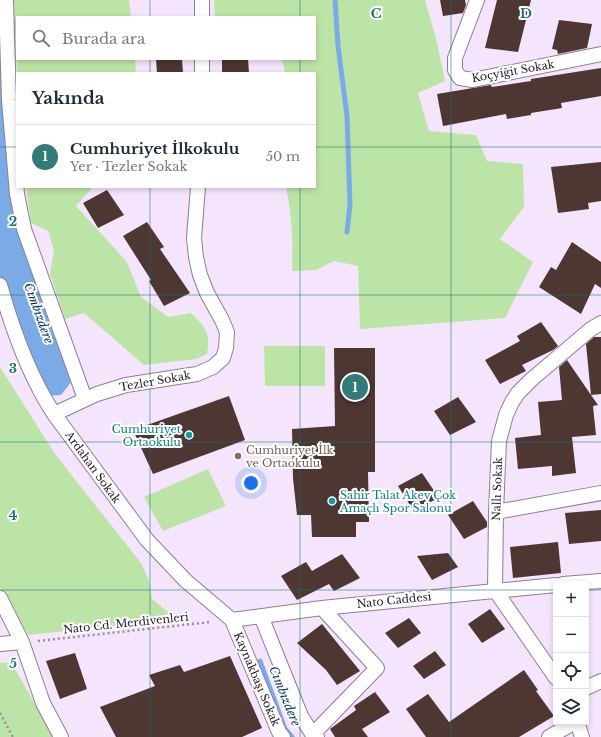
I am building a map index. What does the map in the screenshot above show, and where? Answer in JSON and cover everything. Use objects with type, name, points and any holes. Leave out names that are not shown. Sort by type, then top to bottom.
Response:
[{"type":"street","points":[[6,0],[9,100],[16,182]]},
{"type":"street","points":[[202,0],[202,16]]},
{"type":"street","name":"Koçyiğit Sokak","points":[[477,0],[455,58],[455,70],[460,78],[472,80],[601,54]]},
{"type":"street","points":[[202,60],[202,72]]},
{"type":"street","points":[[16,188],[24,229],[85,399]]},
{"type":"street","name":"Tezler Sokak","points":[[54,414],[97,394],[126,385],[197,374],[213,367],[223,358],[226,348],[226,332],[222,320],[207,293],[200,275],[196,257],[194,238],[198,188]]},
{"type":"street","name":"Ardahan Sokak","points":[[0,285],[30,370],[42,396],[54,414],[147,540],[186,581],[232,620]]},
{"type":"street","name":"Nallı Sokak","points":[[496,590],[496,512],[499,441],[506,415],[518,393],[532,379],[591,329],[601,323]]},
{"type":"street","points":[[496,512],[601,493]]},
{"type":"street","points":[[589,582],[601,581]]},
{"type":"street","name":"Nato Caddesi","points":[[232,620],[322,608],[553,585]]},
{"type":"street","points":[[496,590],[553,674]]},
{"type":"street","points":[[0,598],[22,642],[43,703],[61,737]]},
{"type":"street","points":[[261,616],[287,685],[301,716],[315,736],[377,668],[322,608]]},
{"type":"street","name":"Kaynakbaşı Sokak","points":[[232,620],[278,735]]},
{"type":"street","points":[[0,644],[22,642]]},
{"type":"street","points":[[589,687],[601,681]]},
{"type":"street","points":[[549,737],[571,725]]},
{"type":"street","points":[[577,725],[582,737]]},
{"type":"path","name":"Nato Cd. Merdivenleri","points":[[22,642],[232,620]]},
{"type":"path","points":[[0,713],[13,737]]},
{"type":"green space","points":[[14,0],[129,0],[131,16],[16,16],[16,51]]},
{"type":"green space","points":[[214,0],[425,0],[436,38],[445,81],[418,93],[429,131],[476,135],[487,161],[523,164],[524,207],[500,239],[533,262],[505,318],[360,329],[358,266],[334,261],[316,270],[292,271],[292,229],[286,188],[316,188],[316,72],[285,72],[282,60],[316,60],[316,16],[215,16]]},
{"type":"green space","points":[[16,60],[135,60],[136,72],[17,72]]},
{"type":"green space","points":[[26,188],[92,188],[76,206],[127,262],[141,297],[168,317],[191,313],[200,322],[206,330],[208,340],[207,354],[196,359],[144,365],[84,313],[65,319],[50,274],[54,250],[48,231],[31,223]]},
{"type":"green space","points":[[264,346],[325,346],[325,386],[265,386]]},
{"type":"green space","points":[[0,367],[55,454],[141,563],[149,580],[152,599],[177,619],[28,635],[0,587]]},
{"type":"green space","points":[[208,469],[226,506],[163,531],[144,497]]},
{"type":"green space","points":[[11,662],[54,737],[0,737],[0,663]]},
{"type":"water","points":[[0,0],[17,195],[76,376],[61,395],[42,396],[0,285]]},
{"type":"building","points":[[440,0],[465,0],[466,5],[463,13],[443,16]]},
{"type":"building","points":[[497,0],[531,0],[518,52],[485,48]]},
{"type":"building","points":[[559,20],[592,24],[587,48],[558,54],[557,50],[552,49]]},
{"type":"building","points":[[156,60],[182,60],[183,72],[157,72]]},
{"type":"building","points":[[222,60],[248,60],[249,72],[222,72]]},
{"type":"building","points":[[601,68],[601,96],[561,103],[562,108],[531,113],[531,115],[507,119],[506,114],[443,126],[437,94],[491,85],[492,87],[531,81],[531,79]]},
{"type":"building","points":[[601,162],[601,201],[588,203],[589,209],[558,213],[551,167]]},
{"type":"building","points":[[107,190],[124,215],[98,228],[83,203]]},
{"type":"building","points":[[147,222],[164,247],[160,249],[190,293],[164,306],[149,281],[151,280],[123,236]]},
{"type":"building","points":[[572,242],[601,262],[601,288],[595,284],[581,314],[539,287],[551,267],[556,270]]},
{"type":"building","points":[[541,322],[558,346],[553,350],[522,365],[526,371],[500,384],[485,360],[520,341],[517,336]]},
{"type":"building","points":[[594,337],[601,337],[601,394],[591,395],[586,344]]},
{"type":"building","points":[[334,348],[375,348],[375,472],[368,472],[369,522],[356,522],[356,537],[312,537],[311,515],[297,515],[293,478],[292,429],[335,426]]},
{"type":"building","points":[[567,360],[598,405],[593,406],[596,435],[572,437],[576,473],[552,476],[552,466],[518,469],[515,438],[541,435],[538,402],[562,400],[559,367]]},
{"type":"building","name":"Cumhuriyet Ortaokulu","points":[[229,396],[245,440],[153,474],[133,430]]},
{"type":"building","points":[[458,397],[476,422],[450,435],[434,411]]},
{"type":"building","points":[[422,473],[439,498],[413,510],[398,486]]},
{"type":"building","points":[[473,501],[487,522],[487,527],[464,539],[448,515]]},
{"type":"building","points":[[601,510],[601,541],[569,544],[565,513]]},
{"type":"building","points":[[558,542],[561,573],[513,578],[510,547]]},
{"type":"building","points":[[448,553],[458,567],[432,580],[417,556]]},
{"type":"building","points":[[342,554],[360,578],[334,591],[329,584],[297,600],[281,576],[306,562],[312,571]]},
{"type":"building","points":[[490,609],[505,629],[482,643],[468,624]]},
{"type":"building","points":[[409,618],[421,633],[398,648],[385,633]]},
{"type":"building","points":[[322,624],[360,671],[337,685],[326,670],[297,643]]},
{"type":"building","points":[[435,651],[446,665],[424,679],[413,666]]},
{"type":"building","points":[[75,653],[87,689],[60,699],[46,661]]},
{"type":"building","points":[[230,656],[262,728],[242,737],[116,737],[100,707],[155,686],[149,675],[180,665],[184,672]]},
{"type":"building","points":[[524,670],[538,690],[536,691],[553,715],[553,717],[519,737],[426,737],[406,709],[428,694],[449,722]]},
{"type":"building","points":[[375,692],[390,712],[362,729],[368,737],[335,737],[330,729],[356,710],[354,706]]},
{"type":"waterway","points":[[335,0],[338,46],[347,116],[350,205],[347,232]]},
{"type":"waterway","name":"Cımbızdere","points":[[260,661],[285,729],[292,737]]},
{"type":"place","name":"Cumhuriyet İlkokulu","points":[[355,387]]},
{"type":"place","name":"Cumhuriyet Ortaokulu","points":[[189,435]]},
{"type":"place","name":"Cumhuriyet İlk ve Ortaokulu","points":[[238,456]]},
{"type":"place","name":"Sahir Talat Akev Çok Amaçlı Spor Salonu","points":[[332,501]]}]
